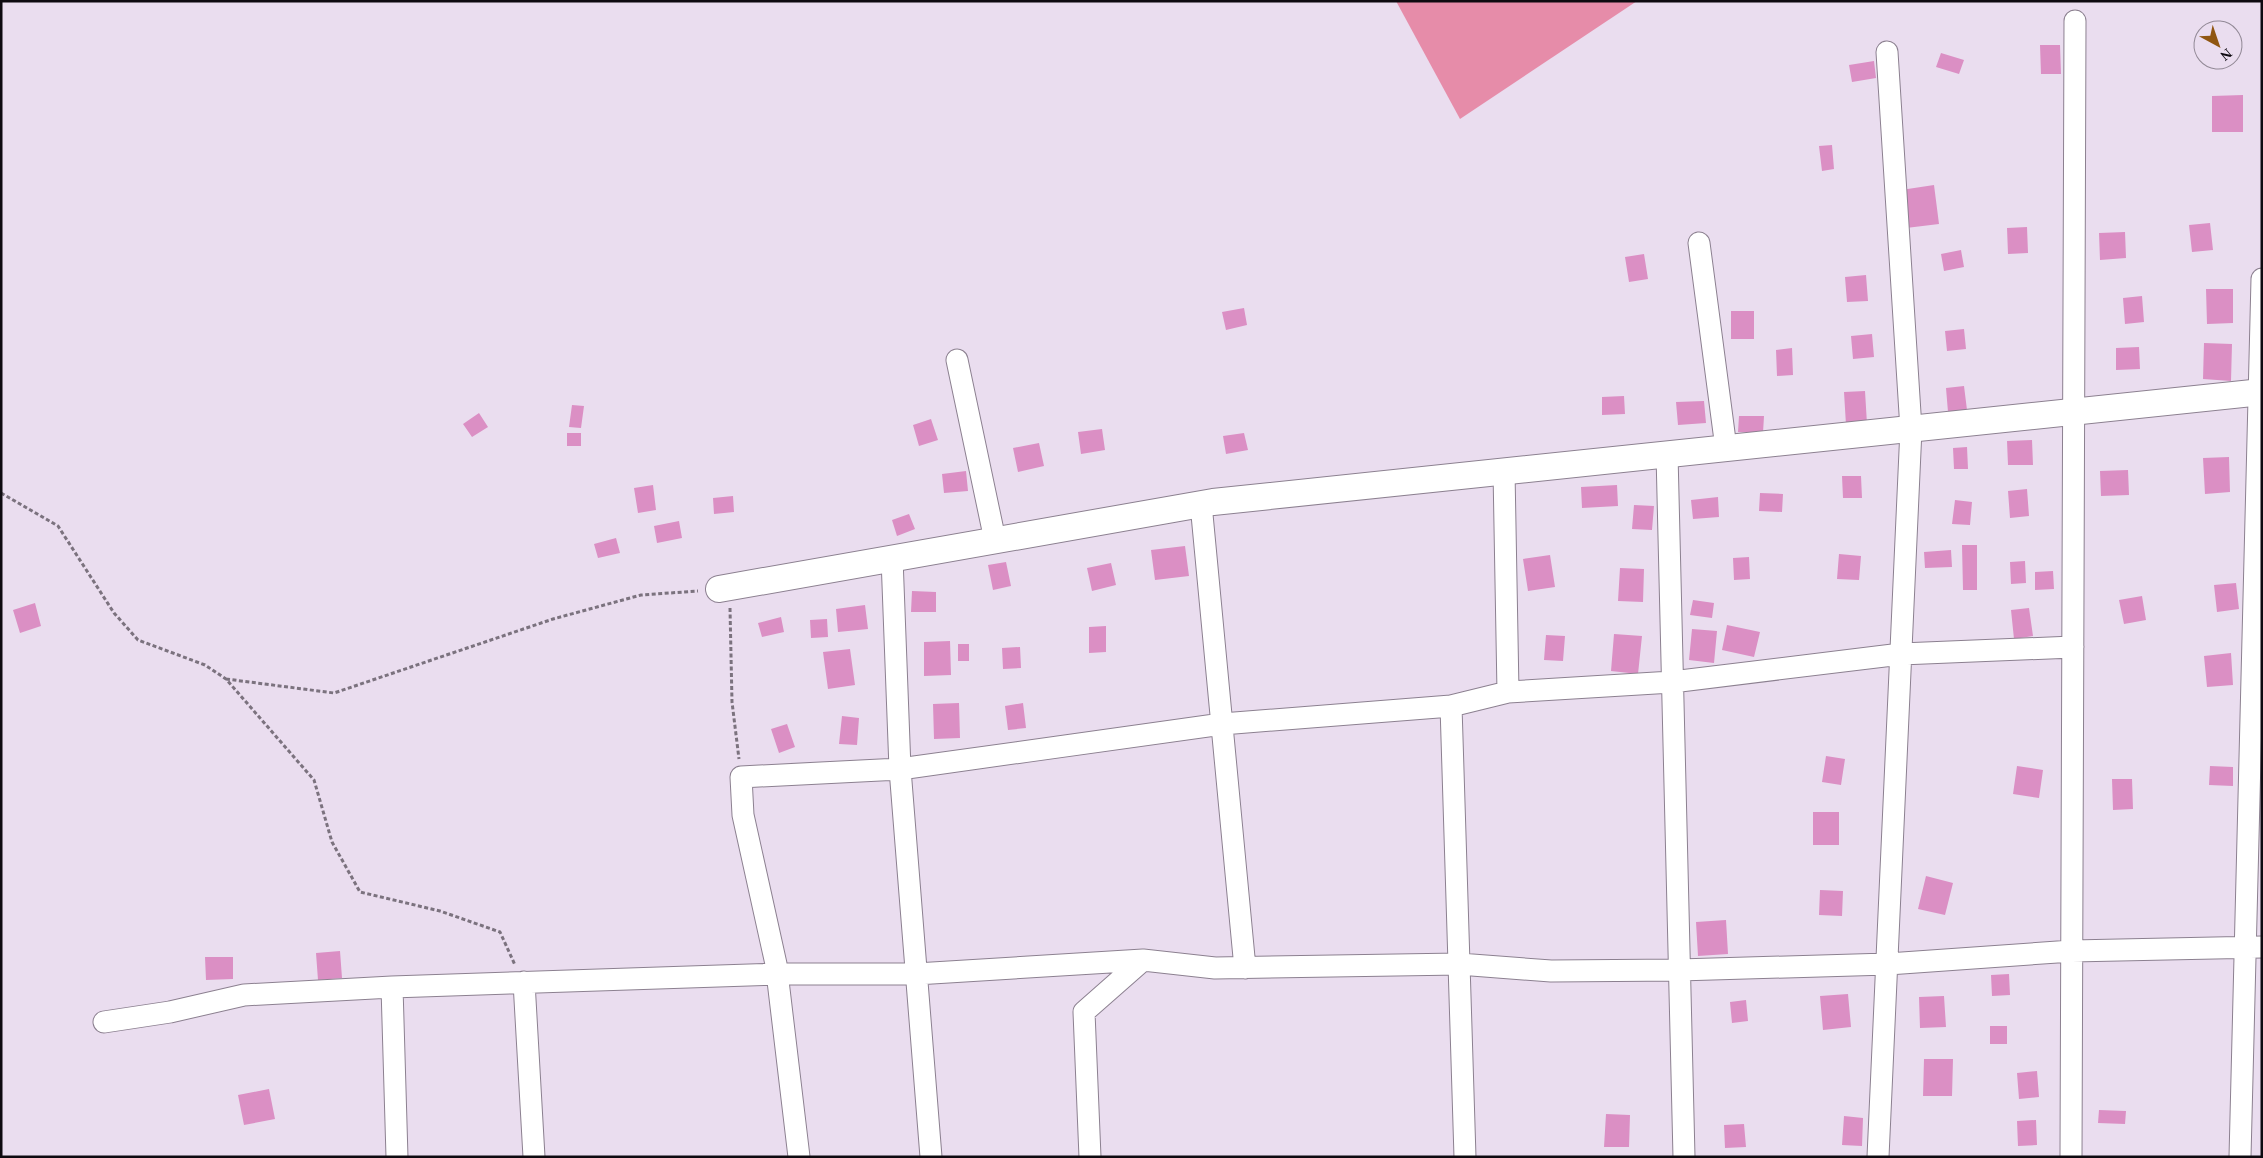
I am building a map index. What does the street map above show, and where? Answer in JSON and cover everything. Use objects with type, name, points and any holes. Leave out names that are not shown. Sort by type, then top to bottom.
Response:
[{"type":"street","points":[[2070,1157],[2075,21]]},
{"type":"street","points":[[1878,1157],[1911,429],[1887,52]]},
{"type":"street","points":[[1699,243],[1726,448]]},
{"type":"street","points":[[2240,1157],[2253,947],[2262,278]]},
{"type":"street","points":[[957,360],[995,540]]},
{"type":"street","points":[[724,588],[1201,504],[2260,392]]},
{"type":"street","points":[[1666,454],[1684,1157]]},
{"type":"street","points":[[1504,472],[1508,692]]},
{"type":"street","points":[[1201,504],[1244,968]]},
{"type":"street","points":[[892,558],[900,769],[930,1157]]},
{"type":"street","points":[[799,1157],[777,974],[743,815],[741,777],[900,769],[1222,724],[1451,706],[1508,692],[1672,682],[1901,654],[2073,647]]},
{"type":"street","points":[[1451,706],[1465,1157]]},
{"type":"street","points":[[104,1022],[170,1012],[244,995],[392,986],[777,974],[916,974],[1143,960],[1215,968],[1459,964],[1551,971],[1679,970],[1888,964],[2072,951],[2253,947]]},
{"type":"street","points":[[1090,1157],[1084,1012],[1143,960]]},
{"type":"street","points":[[524,982],[534,1157]]},
{"type":"street","points":[[392,986],[397,1157]]},
{"type":"path","points":[[1,493],[58,526],[114,613],[138,640],[205,665],[226,679],[314,780],[332,842],[360,892],[440,911],[500,932],[524,982]]},
{"type":"path","points":[[226,679],[334,693],[570,614],[641,595],[724,588],[732,702],[741,777]]},
{"type":"shaded area","points":[[1396,1],[1637,1],[1460,119]]},
{"type":"building","points":[[2040,45],[2060,45],[2061,74],[2041,74]]},
{"type":"building","points":[[1941,53],[1964,60],[1959,74],[1936,67]]},
{"type":"building","points":[[1874,61],[1876,78],[1852,82],[1849,65]]},
{"type":"building","points":[[2243,95],[2243,132],[2212,132],[2212,96]]},
{"type":"building","points":[[1832,145],[1834,169],[1822,171],[1819,146]]},
{"type":"building","points":[[1934,185],[1939,224],[1906,228],[1901,190]]},
{"type":"building","points":[[2210,223],[2213,250],[2192,252],[2189,225]]},
{"type":"building","points":[[2027,227],[2028,253],[2008,254],[2007,228]]},
{"type":"building","points":[[2125,232],[2126,258],[2100,260],[2099,233]]},
{"type":"building","points":[[1961,250],[1964,267],[1944,271],[1941,254]]},
{"type":"building","points":[[1644,254],[1648,279],[1629,282],[1625,257]]},
{"type":"building","points":[[1866,275],[1868,301],[1847,302],[1845,277]]},
{"type":"building","points":[[2206,289],[2233,289],[2233,323],[2207,324]]},
{"type":"building","points":[[2142,296],[2144,322],[2125,324],[2123,298]]},
{"type":"building","points":[[1244,308],[1247,325],[1226,330],[1222,312]]},
{"type":"building","points":[[1731,311],[1754,311],[1754,339],[1731,339]]},
{"type":"building","points":[[1964,329],[1966,349],[1947,351],[1945,331]]},
{"type":"building","points":[[1872,334],[1874,357],[1853,359],[1851,336]]},
{"type":"building","points":[[2204,343],[2232,344],[2231,381],[2203,379]]},
{"type":"building","points":[[2139,347],[2140,369],[2116,370],[2116,348]]},
{"type":"building","points":[[1792,348],[1793,375],[1777,376],[1776,350]]},
{"type":"building","points":[[1964,386],[1967,410],[1948,412],[1946,388]]},
{"type":"building","points":[[1865,391],[1867,424],[1846,425],[1844,392]]},
{"type":"building","points":[[1624,396],[1625,414],[1602,415],[1602,397]]},
{"type":"building","points":[[1704,401],[1706,423],[1678,425],[1676,402]]},
{"type":"building","points":[[572,405],[584,406],[581,428],[569,427]]},
{"type":"building","points":[[479,413],[488,427],[472,437],[463,424]]},
{"type":"building","points":[[1739,416],[1764,416],[1763,433],[1738,432]]},
{"type":"building","points":[[931,419],[938,440],[919,446],[913,425]]},
{"type":"building","points":[[1102,429],[1105,450],[1081,454],[1078,432]]},
{"type":"building","points":[[567,433],[581,433],[581,446],[567,446]]},
{"type":"building","points":[[1244,433],[1248,450],[1226,454],[1223,436]]},
{"type":"building","points":[[2032,440],[2033,465],[2008,465],[2007,441]]},
{"type":"building","points":[[1039,443],[1044,466],[1018,472],[1013,448]]},
{"type":"building","points":[[1967,447],[1968,469],[1954,469],[1953,448]]},
{"type":"building","points":[[2229,457],[2230,492],[2205,494],[2203,458]]},
{"type":"building","points":[[2128,470],[2129,495],[2101,496],[2100,471]]},
{"type":"building","points":[[966,471],[968,491],[944,493],[942,474]]},
{"type":"building","points":[[1842,476],[1861,476],[1862,498],[1843,498]]},
{"type":"building","points":[[653,485],[656,510],[638,513],[634,488]]},
{"type":"building","points":[[1617,485],[1618,506],[1582,508],[1581,487]]},
{"type":"building","points":[[2027,489],[2029,516],[2010,518],[2008,491]]},
{"type":"building","points":[[1760,493],[1783,494],[1782,512],[1759,511]]},
{"type":"building","points":[[733,496],[734,512],[714,514],[713,498]]},
{"type":"building","points":[[1718,497],[1719,517],[1693,519],[1691,500]]},
{"type":"building","points":[[1955,500],[1972,502],[1970,525],[1952,524]]},
{"type":"building","points":[[1634,505],[1654,506],[1652,530],[1632,529]]},
{"type":"building","points":[[909,514],[915,529],[897,536],[892,520]]},
{"type":"building","points":[[679,521],[682,538],[657,543],[654,526]]},
{"type":"building","points":[[616,538],[620,553],[598,558],[594,544]]},
{"type":"building","points":[[1962,545],[1977,545],[1977,590],[1963,590]]},
{"type":"building","points":[[1185,546],[1189,576],[1155,580],[1151,550]]},
{"type":"building","points":[[1951,550],[1952,567],[1925,568],[1924,552]]},
{"type":"building","points":[[1839,554],[1861,556],[1859,580],[1837,579]]},
{"type":"building","points":[[1550,555],[1555,587],[1528,591],[1523,559]]},
{"type":"building","points":[[1749,557],[1750,579],[1734,580],[1733,558]]},
{"type":"building","points":[[2025,561],[2026,583],[2011,584],[2010,562]]},
{"type":"building","points":[[1006,562],[1011,586],[993,590],[988,565]]},
{"type":"building","points":[[1111,563],[1116,585],[1092,591],[1087,568]]},
{"type":"building","points":[[1620,568],[1644,569],[1643,602],[1618,601]]},
{"type":"building","points":[[2053,571],[2054,589],[2035,590],[2035,572]]},
{"type":"building","points":[[2236,583],[2239,609],[2217,612],[2214,585]]},
{"type":"building","points":[[912,591],[936,592],[936,612],[911,612]]},
{"type":"building","points":[[2142,596],[2146,620],[2124,624],[2119,600]]},
{"type":"building","points":[[1693,600],[1714,603],[1712,618],[1690,615]]},
{"type":"building","points":[[35,603],[41,626],[20,633],[13,610]]},
{"type":"building","points":[[865,605],[868,629],[838,632],[836,609]]},
{"type":"building","points":[[2029,608],[2033,636],[2014,639],[2011,610]]},
{"type":"building","points":[[781,617],[784,632],[762,637],[758,623]]},
{"type":"building","points":[[827,619],[828,637],[811,638],[810,620]]},
{"type":"building","points":[[1727,625],[1760,632],[1754,657],[1722,650]]},
{"type":"building","points":[[1106,626],[1106,652],[1089,653],[1089,627]]},
{"type":"building","points":[[1692,629],[1717,631],[1714,663],[1689,660]]},
{"type":"building","points":[[1614,634],[1642,636],[1638,674],[1611,671]]},
{"type":"building","points":[[1546,635],[1565,636],[1563,661],[1544,660]]},
{"type":"building","points":[[950,641],[951,675],[924,676],[924,642]]},
{"type":"building","points":[[958,644],[969,644],[969,661],[958,661]]},
{"type":"building","points":[[1020,647],[1021,668],[1003,669],[1002,648]]},
{"type":"building","points":[[850,649],[855,685],[828,689],[823,652]]},
{"type":"building","points":[[2231,653],[2233,685],[2207,687],[2204,656]]},
{"type":"building","points":[[959,703],[960,738],[934,739],[933,704]]},
{"type":"building","points":[[1023,703],[1026,728],[1008,730],[1005,706]]},
{"type":"building","points":[[842,716],[859,718],[857,745],[839,744]]},
{"type":"building","points":[[787,724],[795,747],[779,753],[771,729]]},
{"type":"building","points":[[1826,756],[1845,759],[1841,785],[1822,782]]},
{"type":"building","points":[[2017,766],[2043,770],[2039,798],[2013,794]]},
{"type":"building","points":[[2210,766],[2233,767],[2233,786],[2209,785]]},
{"type":"building","points":[[2112,779],[2132,779],[2133,809],[2113,810]]},
{"type":"building","points":[[1813,812],[1839,812],[1839,845],[1813,845]]},
{"type":"building","points":[[1926,876],[1953,883],[1945,915],[1918,909]]},
{"type":"building","points":[[1820,890],[1843,891],[1842,916],[1819,915]]},
{"type":"building","points":[[1726,920],[1728,954],[1698,956],[1696,922]]},
{"type":"building","points":[[340,951],[342,978],[318,980],[316,953]]},
{"type":"building","points":[[205,957],[233,957],[233,979],[206,980]]},
{"type":"building","points":[[2009,974],[2010,995],[1992,996],[1991,975]]},
{"type":"building","points":[[1848,994],[1851,1027],[1823,1030],[1820,996]]},
{"type":"building","points":[[1944,996],[1946,1027],[1920,1028],[1919,997]]},
{"type":"building","points":[[1746,1000],[1748,1021],[1732,1023],[1730,1002]]},
{"type":"building","points":[[1990,1026],[2007,1026],[2007,1044],[1990,1044]]},
{"type":"building","points":[[1924,1059],[1953,1059],[1952,1096],[1923,1096]]},
{"type":"building","points":[[2037,1071],[2039,1097],[2019,1099],[2017,1073]]},
{"type":"building","points":[[269,1089],[275,1119],[244,1125],[238,1095]]},
{"type":"building","points":[[2099,1110],[2126,1111],[2125,1124],[2098,1123]]},
{"type":"building","points":[[1606,1114],[1630,1115],[1629,1147],[1604,1147]]},
{"type":"building","points":[[1844,1116],[1863,1118],[1862,1146],[1842,1145]]},
{"type":"building","points":[[2036,1120],[2037,1145],[2018,1146],[2017,1121]]},
{"type":"building","points":[[1744,1124],[1746,1147],[1725,1148],[1724,1125]]}]
